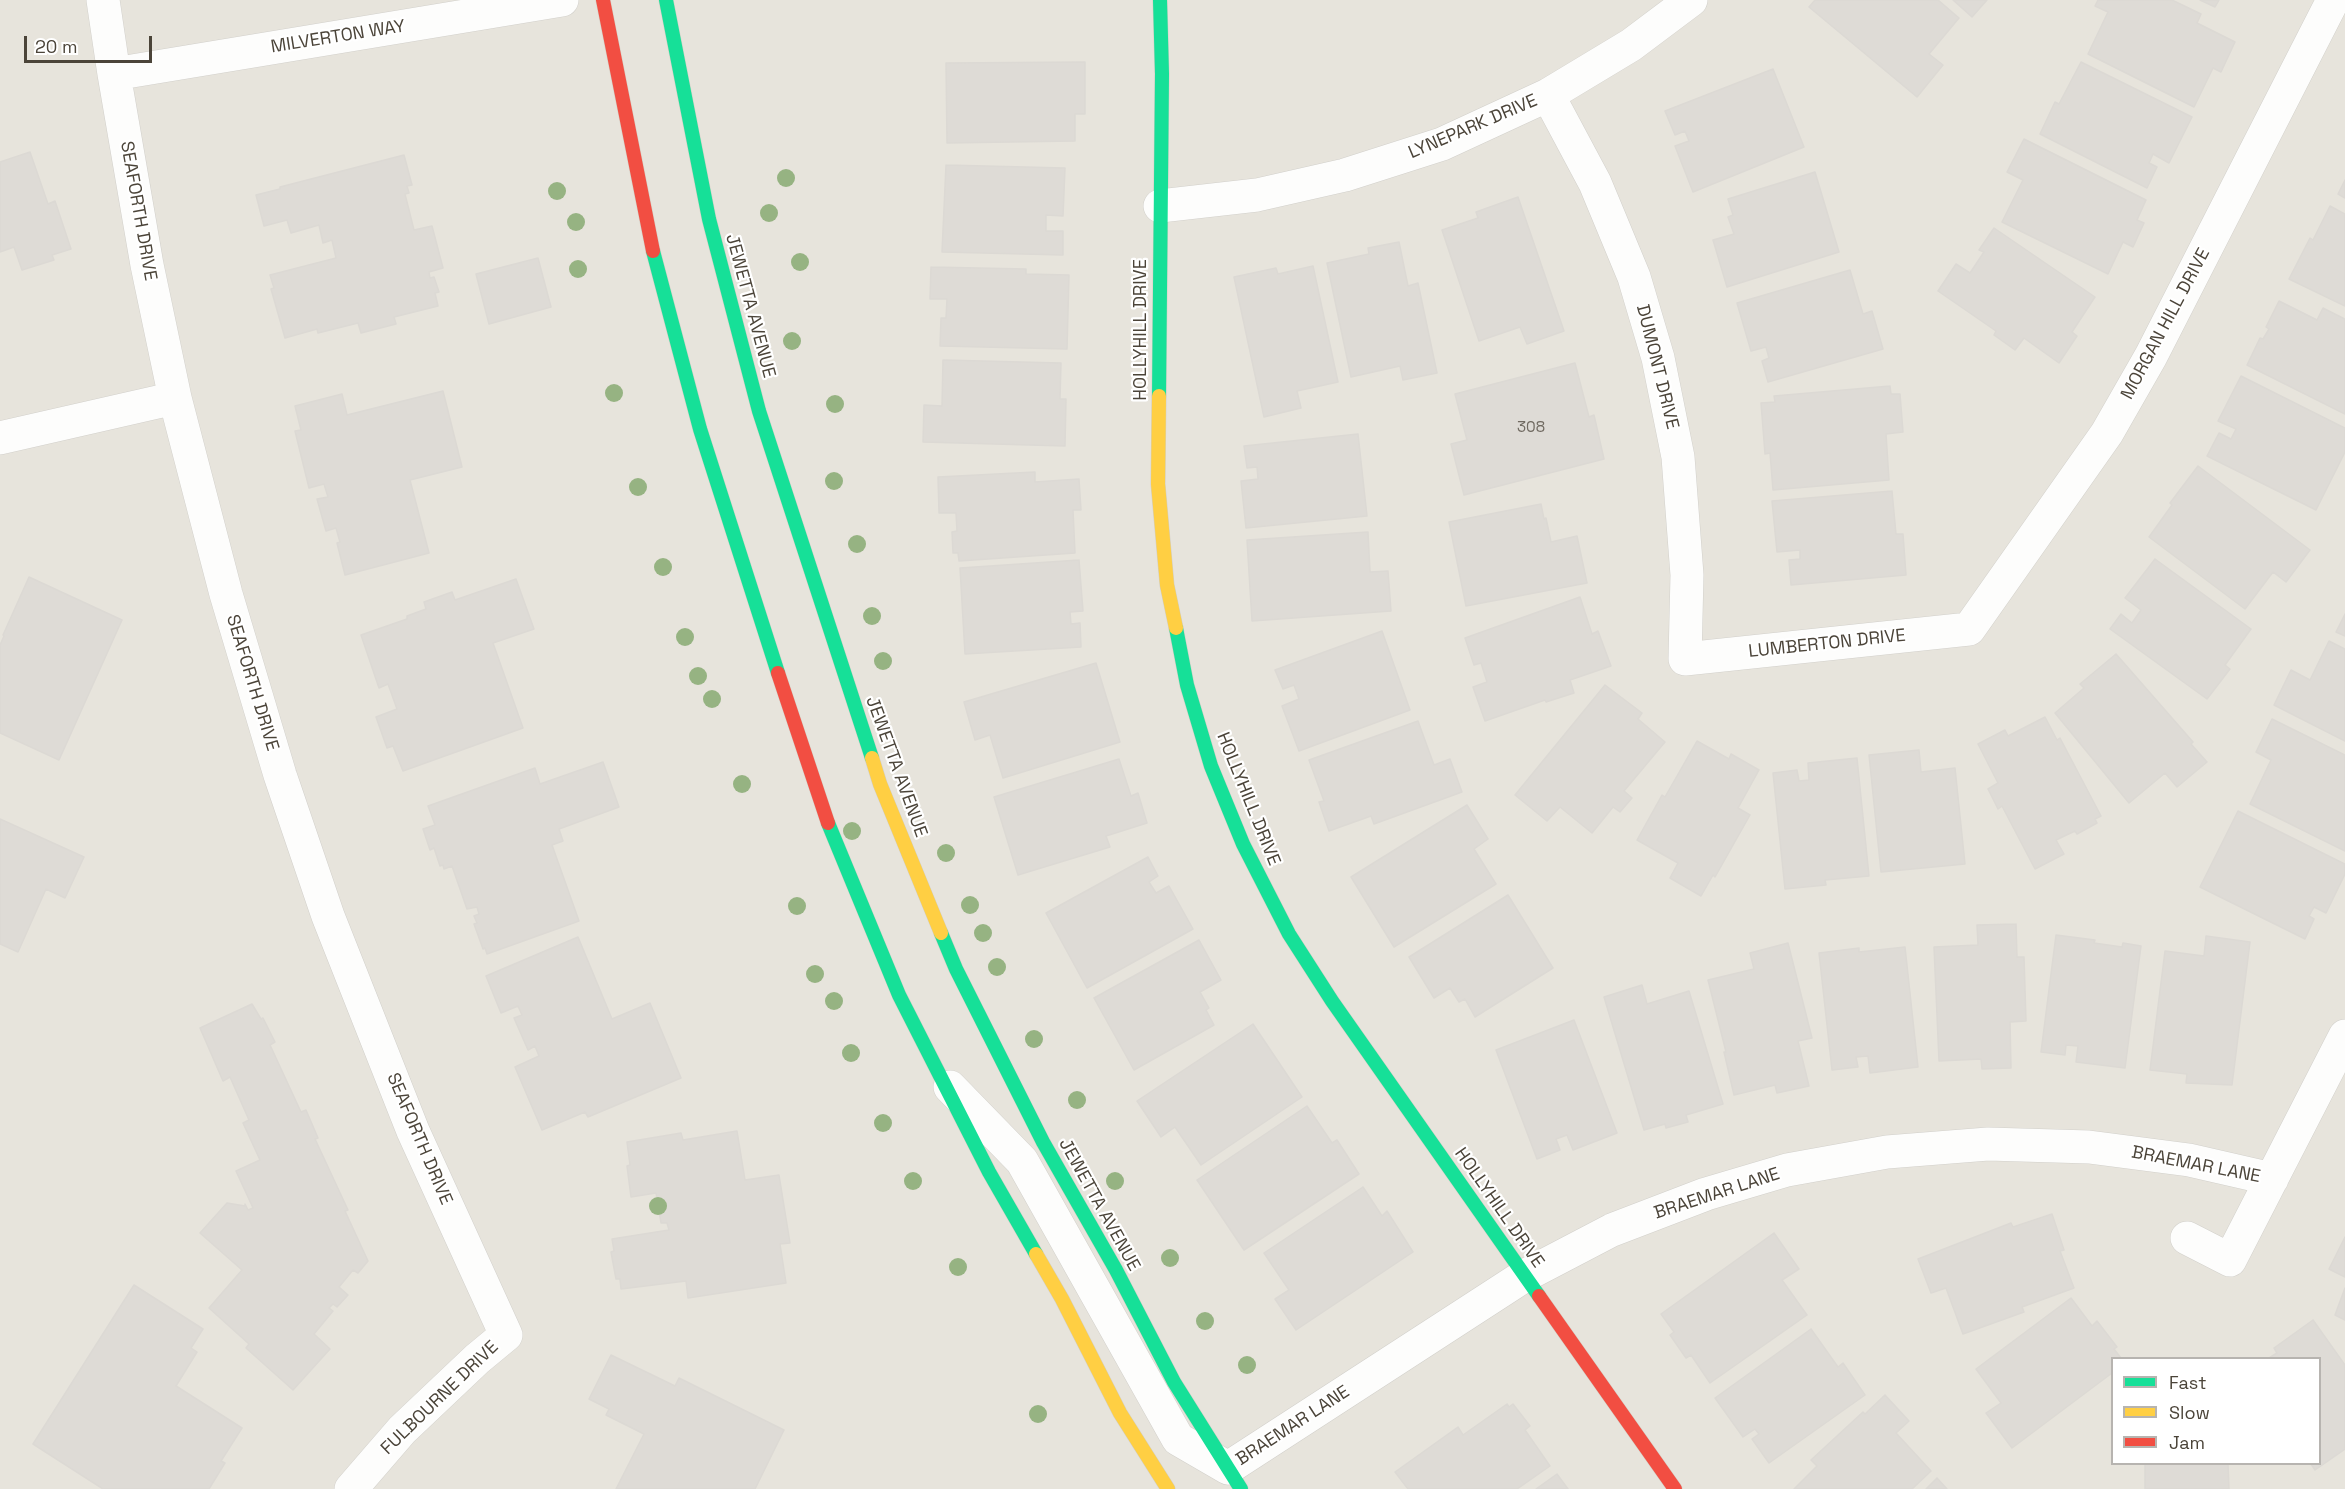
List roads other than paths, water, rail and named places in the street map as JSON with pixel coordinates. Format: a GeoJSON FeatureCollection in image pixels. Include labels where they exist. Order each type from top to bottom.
{"type":"FeatureCollection","features":[{"type":"Feature","properties":{"kind":"street","name":"SEAFORTH DRIVE"},"geometry":{"type":"LineString","coordinates":[[103,0],[147,265],[175,398],[229,605],[280,775],[328,916],[413,1131],[506,1335]]}},
{"type":"Feature","properties":{"kind":"street","name":"MILVERTON WAY"},"geometry":{"type":"LineString","coordinates":[[114,74],[562,0]]}},
{"type":"Feature","properties":{"kind":"street"},"geometry":{"type":"LineString","coordinates":[[603,0],[648,232],[704,440],[821,805],[899,995],[942,1080],[989,1172],[1062,1299],[1120,1413],[1168,1489]]}},
{"type":"Feature","properties":{"kind":"street","name":"JEWETTA AVENUE"},"geometry":{"type":"LineString","coordinates":[[666,0],[708,219],[759,411],[880,784],[956,969],[1043,1142],[1116,1270],[1174,1382],[1234,1478]]}},
{"type":"Feature","properties":{"kind":"street","name":"HOLLYHILL DRIVE"},"geometry":{"type":"LineString","coordinates":[[1160,0],[1162,74],[1158,484],[1166,574],[1187,685],[1212,766],[1243,844],[1289,934],[1332,1000],[1675,1489]]}},
{"type":"Feature","properties":{"kind":"street","name":"LYNEPARK DRIVE"},"geometry":{"type":"LineString","coordinates":[[1160,206],[1257,195],[1346,175],[1442,144],[1548,95],[1631,45],[1691,0]]}},
{"type":"Feature","properties":{"kind":"street","name":"MORGAN HILL DRIVE"},"geometry":{"type":"LineString","coordinates":[[1968,629],[2107,433],[2151,356],[2333,0]]}},
{"type":"Feature","properties":{"kind":"street","name":"DUMONT DRIVE"},"geometry":{"type":"LineString","coordinates":[[1548,95],[1595,183],[1634,277],[1658,358],[1678,457],[1687,575],[1685,659]]}},
{"type":"Feature","properties":{"kind":"street"},"geometry":{"type":"LineString","coordinates":[[0,438],[175,398]]}},
{"type":"Feature","properties":{"kind":"street","name":"LUMBERTON DRIVE"},"geometry":{"type":"LineString","coordinates":[[1685,659],[1968,629]]}},
{"type":"Feature","properties":{"kind":"street"},"geometry":{"type":"LineString","coordinates":[[2187,1238],[2230,1260],[2345,1036]]}},
{"type":"Feature","properties":{"kind":"street"},"geometry":{"type":"LineString","coordinates":[[942,1080],[1022,1161],[1178,1438],[1234,1478]]}},
{"type":"Feature","properties":{"kind":"street","name":"BRAEMAR LANE"},"geometry":{"type":"LineString","coordinates":[[1234,1478],[1524,1276],[1612,1230],[1706,1194],[1787,1170],[1887,1152],[1988,1144],[2089,1147],[2189,1160],[2272,1179]]}},
{"type":"Feature","properties":{"kind":"street","name":"FULBOURNE DRIVE"},"geometry":{"type":"LineString","coordinates":[[351,1489],[402,1430],[477,1359],[506,1335]]}}]}
